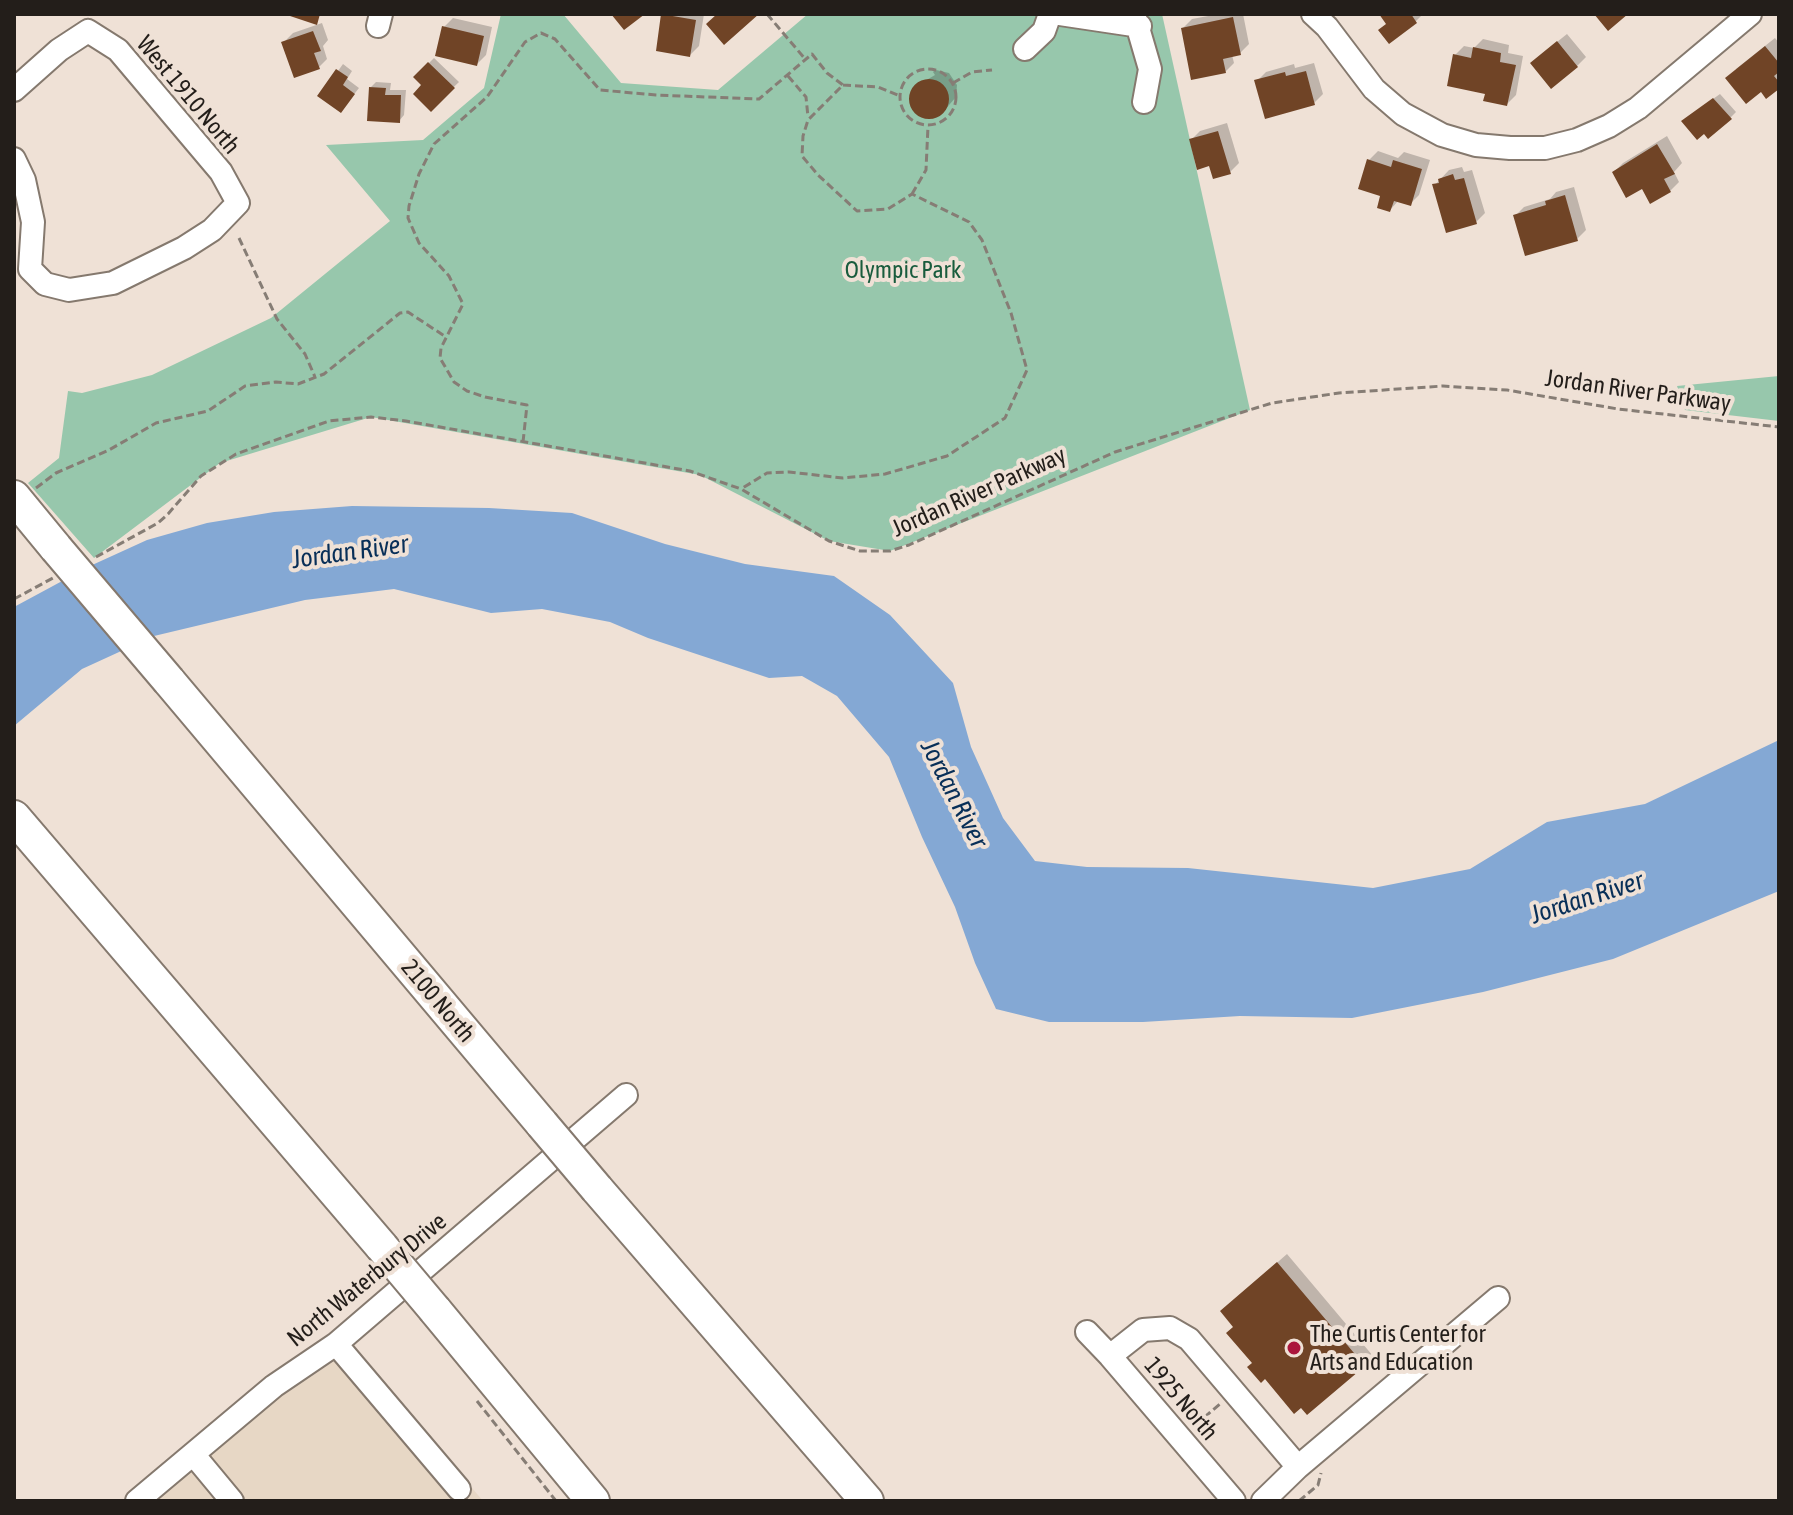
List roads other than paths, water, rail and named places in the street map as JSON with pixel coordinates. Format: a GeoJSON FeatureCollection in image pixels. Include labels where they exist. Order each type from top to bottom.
{"type":"FeatureCollection","features":[{"type":"Feature","properties":{"kind":"highway","name":"2100 North"},"geometry":{"type":"LineString","coordinates":[[24,493],[55,563],[169,681],[597,1189],[867,1501]]}},
{"type":"Feature","properties":{"kind":"highway"},"geometry":{"type":"LineString","coordinates":[[14,817],[382,1247],[593,1501]]}},
{"type":"Feature","properties":{"kind":"street"},"geometry":{"type":"LineString","coordinates":[[1025,49],[1044,31],[1050,14]]}},
{"type":"Feature","properties":{"kind":"street"},"geometry":{"type":"LineString","coordinates":[[1060,14],[1137,20],[1150,69],[1144,102]]}},
{"type":"Feature","properties":{"kind":"street"},"geometry":{"type":"LineString","coordinates":[[1313,14],[1327,27],[1374,89],[1403,114],[1442,135],[1476,145],[1510,148],[1545,148],[1577,140],[1609,126],[1638,108],[1750,14]]}},
{"type":"Feature","properties":{"kind":"street","name":"West 1910 North"},"geometry":{"type":"LineString","coordinates":[[14,90],[59,50],[88,31],[118,50],[221,172],[238,203],[212,230],[184,248],[113,283],[69,290],[45,284],[30,269],[33,222],[24,180],[14,159]]}},
{"type":"Feature","properties":{"kind":"street","name":"North Waterbury Drive"},"geometry":{"type":"LineString","coordinates":[[137,1501],[274,1386],[336,1344],[626,1095]]}},
{"type":"Feature","properties":{"kind":"street"},"geometry":{"type":"LineString","coordinates":[[1263,1501],[1308,1466],[1498,1298]]}},
{"type":"Feature","properties":{"kind":"street"},"geometry":{"type":"LineString","coordinates":[[1110,1356],[1143,1330],[1170,1328],[1189,1339],[1308,1466]]}},
{"type":"Feature","properties":{"kind":"street","name":"1925 North"},"geometry":{"type":"LineString","coordinates":[[1087,1332],[1234,1501]]}},
{"type":"Feature","properties":{"kind":"street"},"geometry":{"type":"LineString","coordinates":[[336,1344],[458,1497]]}},
{"type":"Feature","properties":{"kind":"street"},"geometry":{"type":"LineString","coordinates":[[193,1454],[232,1501]]}},
{"type":"Feature","properties":{"kind":"water","name":"Jordan River"},"geometry":{"type":"Polygon","coordinates":[[[352,506],[572,513],[665,544],[745,564],[834,576],[890,615],[953,683],[971,747],[1003,818],[1035,861],[1087,867],[1188,868],[1373,888],[1470,869],[1547,822],[1645,804],[1779,740],[1779,891],[1613,959],[1483,992],[1352,1018],[1240,1016],[1143,1022],[1049,1022],[996,1009],[889,757],[837,696],[802,676],[769,678],[648,638],[610,622],[542,609],[491,613],[394,589],[305,600],[154,636],[82,669],[14,726],[14,607],[90,566],[147,540],[207,523],[274,512],[352,506]]]}},
{"type":"Feature","properties":{"kind":"place","name":"The Curtis Center for Arts and Education"},"geometry":{"type":"Point","coordinates":[1294,1348]}},
{"type":"Feature","properties":{"kind":"park label","name":"Olympic Park"},"geometry":{"type":"Point","coordinates":[903,270]}}]}
